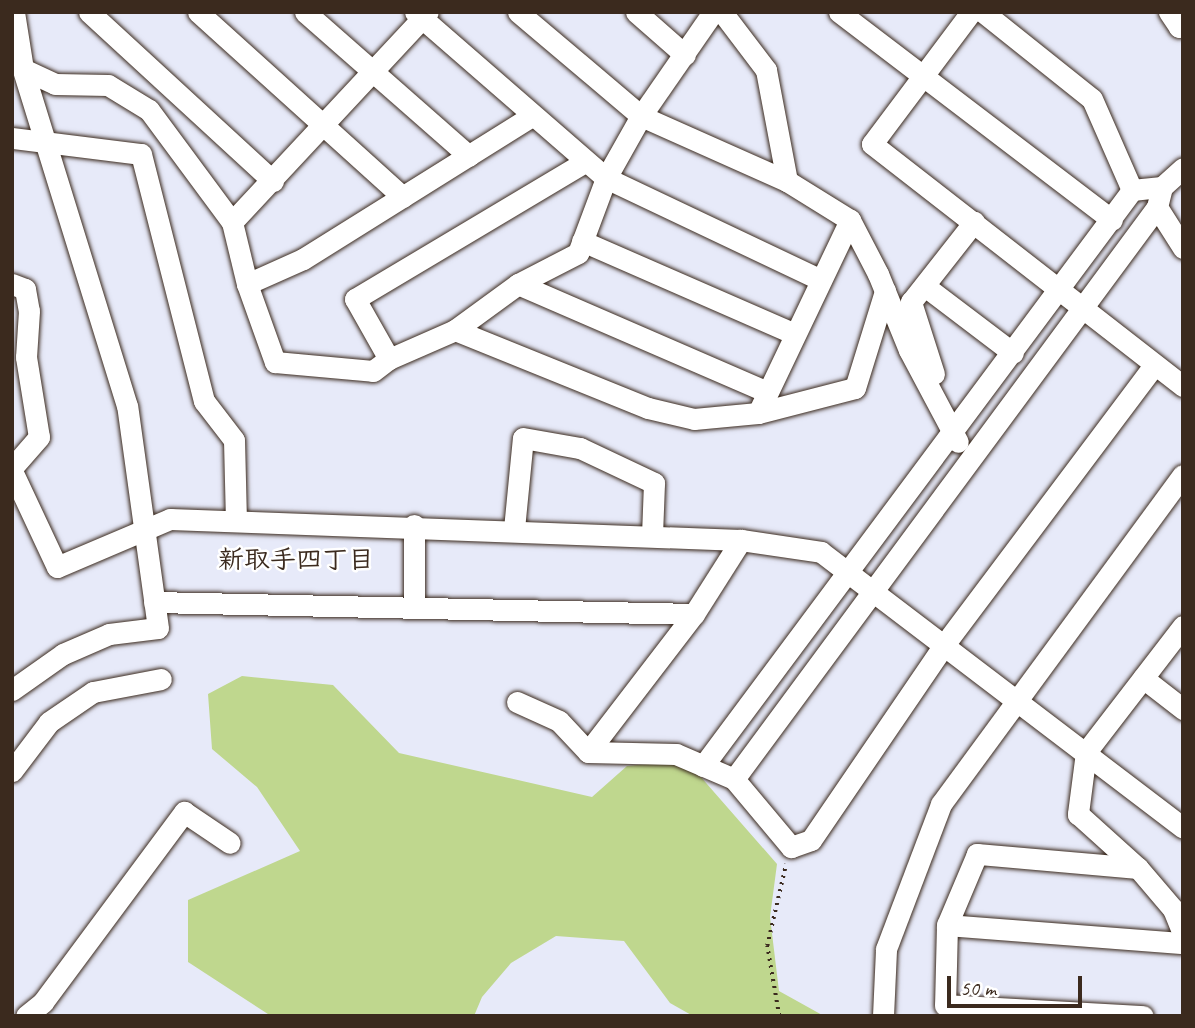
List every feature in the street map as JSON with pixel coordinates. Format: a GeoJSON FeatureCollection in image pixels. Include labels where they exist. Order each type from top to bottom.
{"type":"FeatureCollection","features":[{"type":"Feature","properties":{"kind":"street"},"geometry":{"type":"LineString","coordinates":[[12,690],[63,654],[108,634],[158,628],[127,406],[23,69],[14,12]]}},
{"type":"Feature","properties":{"kind":"street"},"geometry":{"type":"LineString","coordinates":[[89,12],[273,181]]}},
{"type":"Feature","properties":{"kind":"street"},"geometry":{"type":"LineString","coordinates":[[198,12],[403,197]]}},
{"type":"Feature","properties":{"kind":"street"},"geometry":{"type":"LineString","coordinates":[[304,12],[469,156]]}},
{"type":"Feature","properties":{"kind":"street"},"geometry":{"type":"LineString","coordinates":[[518,12],[641,116],[787,181],[850,220],[885,291],[909,350],[970,461]]}},
{"type":"Feature","properties":{"kind":"street"},"geometry":{"type":"LineString","coordinates":[[636,12],[685,55]]}},
{"type":"Feature","properties":{"kind":"street"},"geometry":{"type":"LineString","coordinates":[[23,69],[55,84],[108,85],[149,110],[232,222],[247,284],[275,362],[373,371],[389,359],[455,330],[518,284],[578,253],[606,178],[641,116],[713,12]]}},
{"type":"Feature","properties":{"kind":"street"},"geometry":{"type":"LineString","coordinates":[[722,12],[766,71],[787,181]]}},
{"type":"Feature","properties":{"kind":"street"},"geometry":{"type":"LineString","coordinates":[[839,12],[1112,220]]}},
{"type":"Feature","properties":{"kind":"street"},"geometry":{"type":"LineString","coordinates":[[971,12],[921,75],[872,144],[974,222],[1080,310],[1183,386]]}},
{"type":"Feature","properties":{"kind":"street"},"geometry":{"type":"LineString","coordinates":[[984,12],[1091,99],[1132,190]]}},
{"type":"Feature","properties":{"kind":"street"},"geometry":{"type":"LineString","coordinates":[[1170,12],[1179,27],[1183,23]]}},
{"type":"Feature","properties":{"kind":"street"},"geometry":{"type":"LineString","coordinates":[[232,222],[325,127],[422,14],[532,116],[606,178],[821,280]]}},
{"type":"Feature","properties":{"kind":"street"},"geometry":{"type":"LineString","coordinates":[[247,284],[303,259],[532,116]]}},
{"type":"Feature","properties":{"kind":"street"},"geometry":{"type":"LineString","coordinates":[[12,138],[45,139],[141,154],[204,401],[234,440],[236,520]]}},
{"type":"Feature","properties":{"kind":"street"},"geometry":{"type":"LineString","coordinates":[[389,359],[355,299],[585,162]]}},
{"type":"Feature","properties":{"kind":"street"},"geometry":{"type":"LineString","coordinates":[[734,779],[970,461],[1159,197],[1183,168]]}},
{"type":"Feature","properties":{"kind":"street"},"geometry":{"type":"LineString","coordinates":[[1132,190],[1159,197]]}},
{"type":"Feature","properties":{"kind":"street"},"geometry":{"type":"LineString","coordinates":[[703,766],[1132,190]]}},
{"type":"Feature","properties":{"kind":"street"},"geometry":{"type":"LineString","coordinates":[[1159,197],[1183,248]]}},
{"type":"Feature","properties":{"kind":"street"},"geometry":{"type":"LineString","coordinates":[[758,413],[850,220]]}},
{"type":"Feature","properties":{"kind":"street"},"geometry":{"type":"LineString","coordinates":[[934,374],[911,302],[926,287],[974,222]]}},
{"type":"Feature","properties":{"kind":"street"},"geometry":{"type":"LineString","coordinates":[[582,242],[795,334]]}},
{"type":"Feature","properties":{"kind":"street"},"geometry":{"type":"LineString","coordinates":[[12,284],[24,289],[29,311],[26,357],[39,437],[12,470],[57,567],[170,519],[414,525],[740,540],[821,552],[1183,828]]}},
{"type":"Feature","properties":{"kind":"street"},"geometry":{"type":"LineString","coordinates":[[518,284],[768,393]]}},
{"type":"Feature","properties":{"kind":"street"},"geometry":{"type":"LineString","coordinates":[[926,287],[1013,353]]}},
{"type":"Feature","properties":{"kind":"street"},"geometry":{"type":"LineString","coordinates":[[455,330],[648,408],[694,419],[758,413],[855,388],[885,291]]}},
{"type":"Feature","properties":{"kind":"street"},"geometry":{"type":"LineString","coordinates":[[517,702],[559,721],[588,752],[676,754],[734,779],[791,847],[811,841],[944,645],[1154,365]]}},
{"type":"Feature","properties":{"kind":"street"},"geometry":{"type":"LineString","coordinates":[[514,530],[523,438],[580,447],[654,482],[652,536]]}},
{"type":"Feature","properties":{"kind":"street"},"geometry":{"type":"LineString","coordinates":[[883,1016],[886,949],[941,804],[1183,475]]}},
{"type":"Feature","properties":{"kind":"street"},"geometry":{"type":"LineString","coordinates":[[414,525],[414,608]]}},
{"type":"Feature","properties":{"kind":"street"},"geometry":{"type":"LineString","coordinates":[[588,752],[694,614],[740,540]]}},
{"type":"Feature","properties":{"kind":"street"},"geometry":{"type":"LineString","coordinates":[[154,602],[694,614]]}},
{"type":"Feature","properties":{"kind":"street"},"geometry":{"type":"LineString","coordinates":[[1183,626],[1086,752],[1078,814],[1138,868],[1173,909],[1183,933]]}},
{"type":"Feature","properties":{"kind":"street"},"geometry":{"type":"LineString","coordinates":[[1143,678],[1183,709]]}},
{"type":"Feature","properties":{"kind":"street"},"geometry":{"type":"LineString","coordinates":[[12,771],[49,722],[93,692],[161,679]]}},
{"type":"Feature","properties":{"kind":"street"},"geometry":{"type":"LineString","coordinates":[[26,1016],[43,1002],[184,812],[230,844]]}},
{"type":"Feature","properties":{"kind":"street"},"geometry":{"type":"LineString","coordinates":[[1138,868],[977,854],[947,925],[945,1005],[1143,1016]]}},
{"type":"Feature","properties":{"kind":"street"},"geometry":{"type":"LineString","coordinates":[[947,925],[1183,943]]}},
{"type":"Feature","properties":{"kind":"path"},"geometry":{"type":"LineString","coordinates":[[779,1016],[767,946],[791,847]]}},
{"type":"Feature","properties":{"kind":"green space"},"geometry":{"type":"Polygon","coordinates":[[[242,676],[333,685],[399,753],[592,797],[627,766],[686,760],[777,864],[770,917],[779,991],[824,1016],[693,1016],[670,1003],[624,941],[556,936],[511,963],[482,997],[474,1016],[271,1016],[188,962],[188,900],[300,851],[257,787],[212,749],[208,694],[242,676]]]}},
{"type":"Feature","properties":{"kind":"district","name":"新取手四丁目"},"geometry":{"type":"Point","coordinates":[296,560]}}]}
